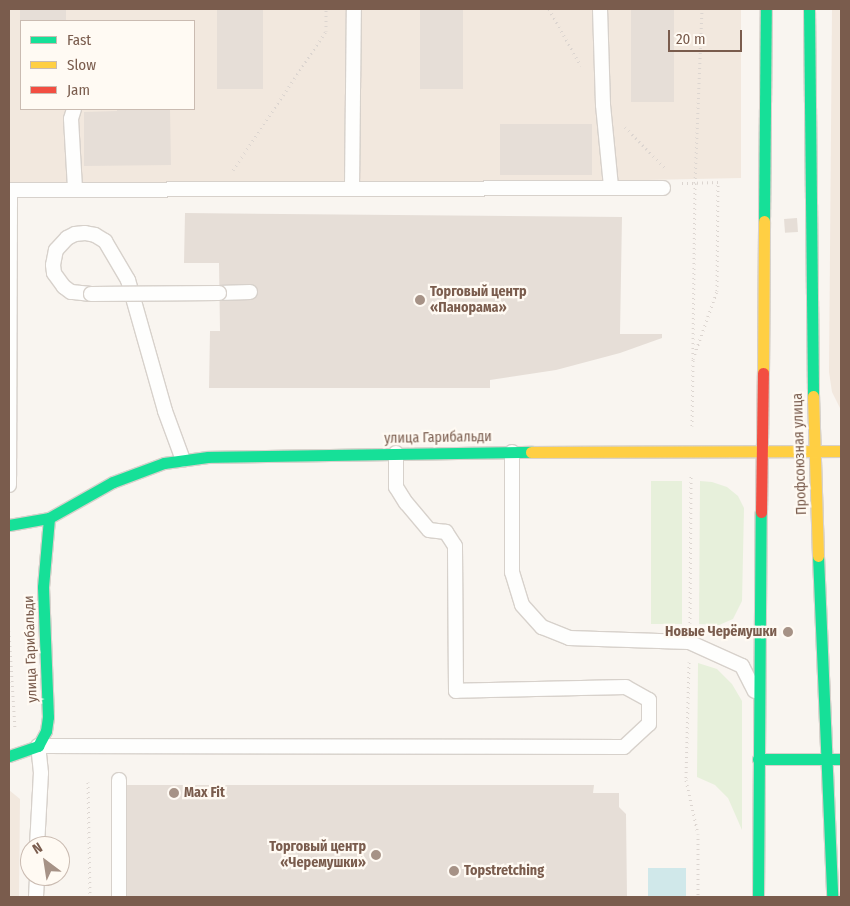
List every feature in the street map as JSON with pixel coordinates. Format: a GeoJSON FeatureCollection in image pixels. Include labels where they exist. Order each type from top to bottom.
{"type":"FeatureCollection","features":[{"type":"Feature","properties":{"kind":"main road"},"geometry":{"type":"LineString","coordinates":[[758,897],[766,9]]}},
{"type":"Feature","properties":{"kind":"main road","name":"Профсоюзная улица"},"geometry":{"type":"LineString","coordinates":[[809,9],[814,451],[832,897]]}},
{"type":"Feature","properties":{"kind":"main road","name":"улица Гарибальди"},"geometry":{"type":"LineString","coordinates":[[9,525],[49,518],[114,482],[141,470],[183,460],[208,457],[691,450],[761,452],[841,451]]}},
{"type":"Feature","properties":{"kind":"main road","name":"улица Гарибальди"},"geometry":{"type":"LineString","coordinates":[[38,746],[46,731],[48,718],[43,587],[49,518]]}},
{"type":"Feature","properties":{"kind":"main road"},"geometry":{"type":"LineString","coordinates":[[10,756],[38,746]]}},
{"type":"Feature","properties":{"kind":"main road"},"geometry":{"type":"LineString","coordinates":[[758,759],[841,759]]}},
{"type":"Feature","properties":{"kind":"lane"},"geometry":{"type":"LineString","coordinates":[[352,188],[354,9]]}},
{"type":"Feature","properties":{"kind":"lane"},"geometry":{"type":"LineString","coordinates":[[600,9],[603,105],[611,188]]}},
{"type":"Feature","properties":{"kind":"lane"},"geometry":{"type":"LineString","coordinates":[[74,110],[71,119],[75,188]]}},
{"type":"Feature","properties":{"kind":"lane"},"geometry":{"type":"LineString","coordinates":[[9,485],[10,190],[75,188],[221,190],[663,188]]}},
{"type":"Feature","properties":{"kind":"lane"},"geometry":{"type":"LineString","coordinates":[[183,460],[165,411],[131,290],[110,248],[95,235],[85,233],[67,238],[60,244],[53,256],[54,273],[58,280],[71,292],[80,294],[250,292]]}},
{"type":"Feature","properties":{"kind":"lane"},"geometry":{"type":"LineString","coordinates":[[512,452],[512,572],[522,605],[542,627],[570,638],[689,642],[742,666],[760,702]]}},
{"type":"Feature","properties":{"kind":"lane"},"geometry":{"type":"LineString","coordinates":[[38,836],[41,773],[38,746],[624,747],[649,724],[649,700],[626,687],[456,691],[455,546],[446,532],[429,530],[406,503],[396,487],[396,453]]}},
{"type":"Feature","properties":{"kind":"lane"},"geometry":{"type":"LineString","coordinates":[[119,780],[119,897]]}},
{"type":"Feature","properties":{"kind":"path"},"geometry":{"type":"LineString","coordinates":[[221,190],[326,31],[326,9]]}},
{"type":"Feature","properties":{"kind":"path"},"geometry":{"type":"LineString","coordinates":[[692,424],[695,183],[702,9]]}},
{"type":"Feature","properties":{"kind":"path"},"geometry":{"type":"LineString","coordinates":[[680,183],[718,182],[717,291],[693,359]]}},
{"type":"Feature","properties":{"kind":"path"},"geometry":{"type":"LineString","coordinates":[[691,498],[686,780],[698,834],[698,897]]}},
{"type":"Feature","properties":{"kind":"path"},"geometry":{"type":"LineString","coordinates":[[9,631],[15,727],[10,756]]}},
{"type":"Feature","properties":{"kind":"path"},"geometry":{"type":"LineString","coordinates":[[88,782],[90,897]]}},
{"type":"Feature","properties":{"kind":"shaded area"},"geometry":{"type":"Polygon","coordinates":[[[9,9],[741,9],[741,178],[9,194],[9,9]]]}},
{"type":"Feature","properties":{"kind":"shaded area"},"geometry":{"type":"Polygon","coordinates":[[[832,9],[841,9],[841,410],[832,392],[829,372],[832,9]]]}},
{"type":"Feature","properties":{"kind":"shaded area"},"geometry":{"type":"Polygon","coordinates":[[[9,790],[20,799],[19,897],[9,897],[9,790]]]}},
{"type":"Feature","properties":{"kind":"green space"},"geometry":{"type":"Polygon","coordinates":[[[651,481],[682,481],[682,624],[651,624],[651,481]]]}},
{"type":"Feature","properties":{"kind":"green space"},"geometry":{"type":"Polygon","coordinates":[[[700,481],[712,482],[727,487],[738,496],[744,508],[742,601],[733,619],[719,625],[699,624],[700,481]]]}},
{"type":"Feature","properties":{"kind":"green space"},"geometry":{"type":"Polygon","coordinates":[[[698,663],[717,669],[732,684],[742,701],[742,830],[728,798],[715,785],[697,777],[698,663]]]}},
{"type":"Feature","properties":{"kind":"water"},"geometry":{"type":"Polygon","coordinates":[[[648,868],[686,868],[686,897],[648,897],[648,868]]]}},
{"type":"Feature","properties":{"kind":"building"},"geometry":{"type":"Polygon","coordinates":[[[20,9],[66,9],[66,20],[20,20],[20,9]]]}},
{"type":"Feature","properties":{"kind":"building"},"geometry":{"type":"Polygon","coordinates":[[[217,9],[263,9],[263,89],[217,89],[217,9]]]}},
{"type":"Feature","properties":{"kind":"building"},"geometry":{"type":"Polygon","coordinates":[[[420,9],[463,9],[463,89],[420,89],[420,9]]]}},
{"type":"Feature","properties":{"kind":"building"},"geometry":{"type":"Polygon","coordinates":[[[631,9],[674,9],[674,102],[631,102],[631,9]]]}},
{"type":"Feature","properties":{"kind":"building"},"geometry":{"type":"Polygon","coordinates":[[[170,110],[171,165],[84,166],[84,112],[170,110]]]}},
{"type":"Feature","properties":{"kind":"building"},"geometry":{"type":"Polygon","coordinates":[[[500,124],[592,124],[592,175],[500,175],[500,124]]]}},
{"type":"Feature","properties":{"kind":"building","name":"Торговый центр «Панорама»"},"geometry":{"type":"Polygon","coordinates":[[[185,213],[622,217],[620,334],[662,334],[662,338],[620,353],[556,370],[490,380],[490,388],[209,388],[210,331],[220,331],[219,263],[184,263],[185,213]]]}},
{"type":"Feature","properties":{"kind":"building"},"geometry":{"type":"Polygon","coordinates":[[[797,218],[798,232],[785,233],[784,219],[797,218]]]}},
{"type":"Feature","properties":{"kind":"building","name":"Торговый центр «Черемушки»"},"geometry":{"type":"Polygon","coordinates":[[[127,785],[594,785],[593,793],[619,793],[619,807],[626,814],[627,897],[126,897],[127,785]]]}},
{"type":"Feature","properties":{"kind":"traffic: fast"},"geometry":{"type":"LineString","coordinates":[[764,221],[766,9]]}},
{"type":"Feature","properties":{"kind":"traffic: fast"},"geometry":{"type":"LineString","coordinates":[[809,9],[813,396]]}},
{"type":"Feature","properties":{"kind":"traffic: fast"},"geometry":{"type":"LineString","coordinates":[[9,525],[49,518],[113,482],[164,463],[208,457],[531,452]]}},
{"type":"Feature","properties":{"kind":"traffic: fast"},"geometry":{"type":"LineString","coordinates":[[758,897],[761,512]]}},
{"type":"Feature","properties":{"kind":"traffic: fast"},"geometry":{"type":"LineString","coordinates":[[9,756],[38,746],[46,731],[48,717],[43,587],[49,518]]}},
{"type":"Feature","properties":{"kind":"traffic: fast"},"geometry":{"type":"LineString","coordinates":[[818,556],[832,897]]}},
{"type":"Feature","properties":{"kind":"traffic: fast"},"geometry":{"type":"LineString","coordinates":[[758,759],[841,759]]}},
{"type":"Feature","properties":{"kind":"traffic: slow"},"geometry":{"type":"LineString","coordinates":[[763,373],[764,221]]}},
{"type":"Feature","properties":{"kind":"traffic: slow"},"geometry":{"type":"LineString","coordinates":[[813,396],[818,556]]}},
{"type":"Feature","properties":{"kind":"traffic: slow"},"geometry":{"type":"LineString","coordinates":[[531,452],[841,451]]}},
{"type":"Feature","properties":{"kind":"traffic: jam"},"geometry":{"type":"LineString","coordinates":[[761,512],[763,373]]}},
{"type":"Feature","properties":{"kind":"place","name":"Торговый центр «Панорама»"},"geometry":{"type":"Point","coordinates":[420,300]}},
{"type":"Feature","properties":{"kind":"place","name":"Новые Черёмушки"},"geometry":{"type":"Point","coordinates":[788,632]}},
{"type":"Feature","properties":{"kind":"place","name":"Max Fit"},"geometry":{"type":"Point","coordinates":[174,793]}},
{"type":"Feature","properties":{"kind":"place","name":"Торговый центр «Черемушки»"},"geometry":{"type":"Point","coordinates":[376,855]}},
{"type":"Feature","properties":{"kind":"place","name":"Topstretching"},"geometry":{"type":"Point","coordinates":[454,871]}}]}
